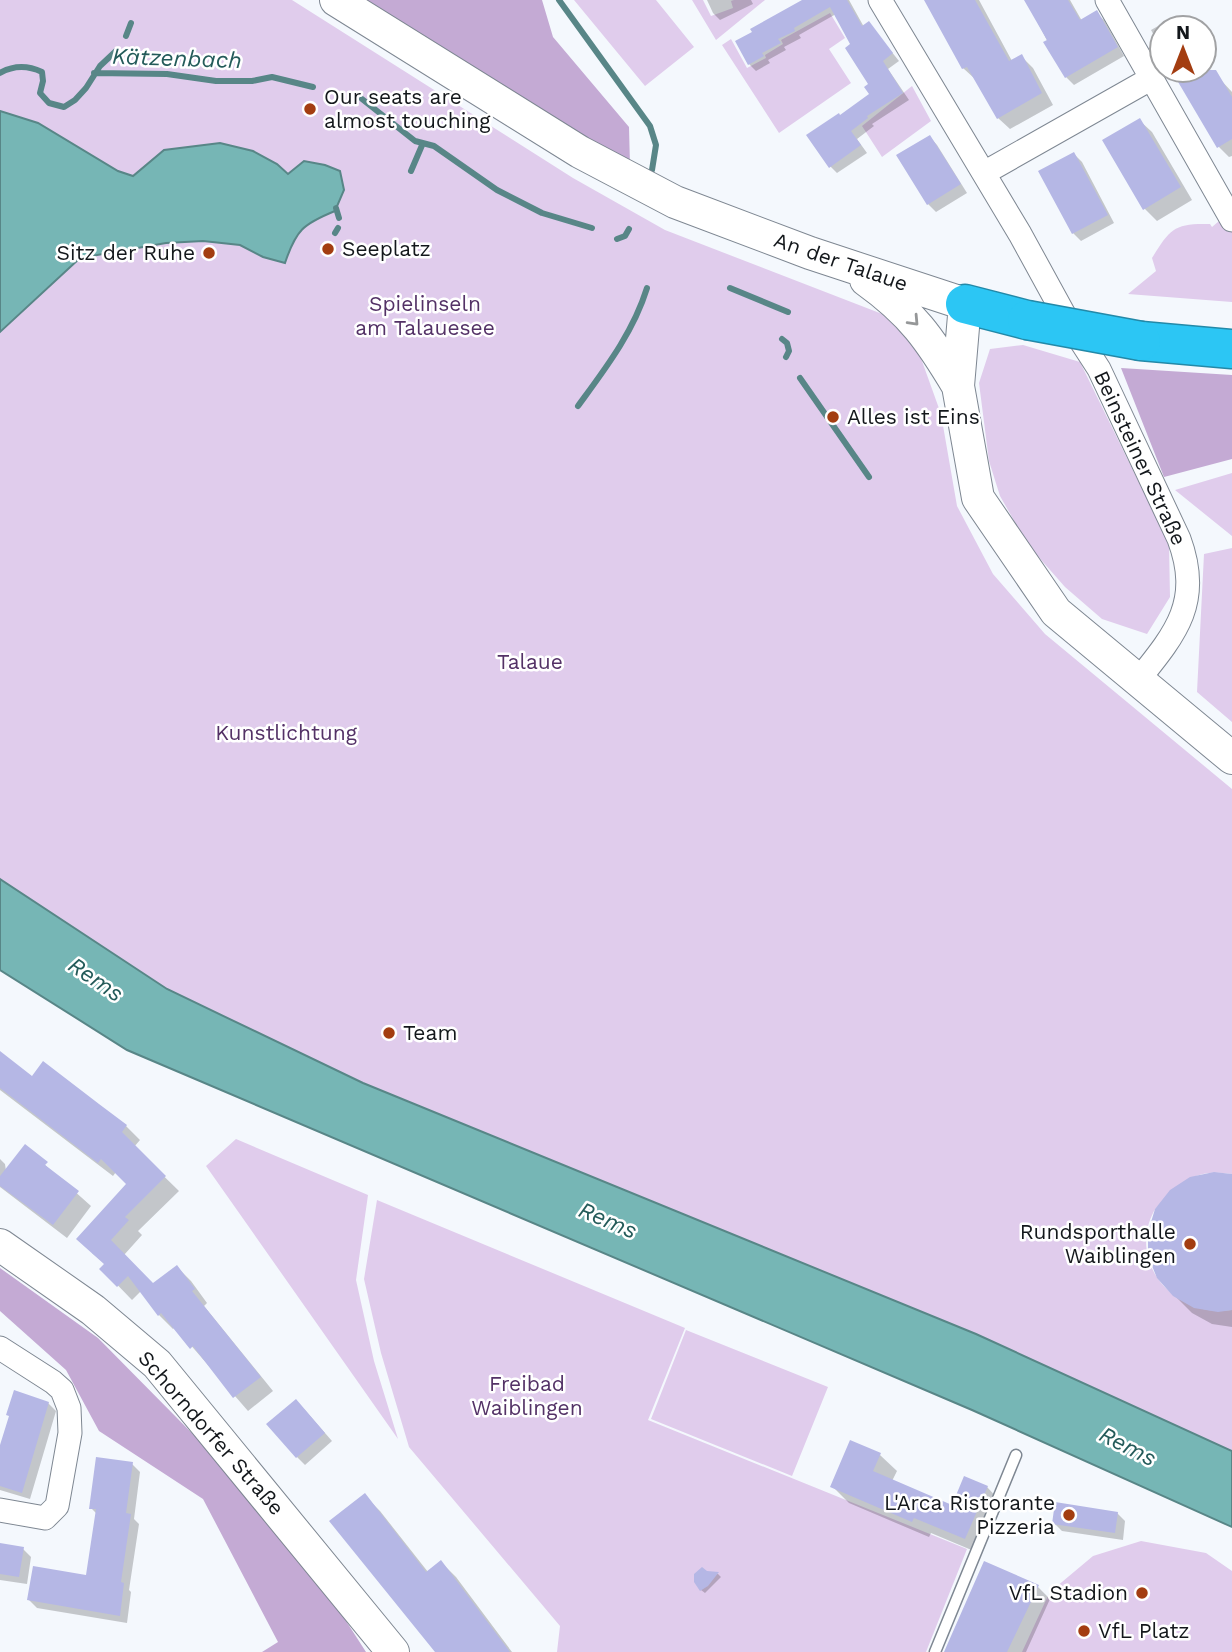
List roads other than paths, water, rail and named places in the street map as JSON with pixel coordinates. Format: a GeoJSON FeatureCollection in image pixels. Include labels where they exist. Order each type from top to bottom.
{"type":"FeatureCollection","features":[{"type":"Feature","properties":{"kind":"highway"},"geometry":{"type":"LineString","coordinates":[[965,304],[1027,320],[1141,341],[1232,349]]}},
{"type":"Feature","properties":{"kind":"street","name":"An der Talaue"},"geometry":{"type":"LineString","coordinates":[[336,0],[580,152],[675,202],[842,263],[965,304]]}},
{"type":"Feature","properties":{"kind":"street","name":"Beinsteiner Straße"},"geometry":{"type":"LineString","coordinates":[[880,0],[984,173],[1066,318],[1099,369],[1171,520],[1185,556],[1189,576],[1182,620],[1139,679]]}},
{"type":"Feature","properties":{"kind":"street"},"geometry":{"type":"LineString","coordinates":[[1107,0],[1148,71]]}},
{"type":"Feature","properties":{"kind":"street"},"geometry":{"type":"LineString","coordinates":[[984,173],[1148,80]]}},
{"type":"Feature","properties":{"kind":"street"},"geometry":{"type":"LineString","coordinates":[[1156,84],[1229,208]]}},
{"type":"Feature","properties":{"kind":"street"},"geometry":{"type":"LineString","coordinates":[[842,263],[894,300],[929,338],[958,386]]}},
{"type":"Feature","properties":{"kind":"street"},"geometry":{"type":"LineString","coordinates":[[965,304],[958,386],[978,498],[1056,612],[1232,758]]}},
{"type":"Feature","properties":{"kind":"street","name":"Schorndorfer Straße"},"geometry":{"type":"LineString","coordinates":[[0,1245],[93,1310],[157,1364],[393,1652]]}},
{"type":"Feature","properties":{"kind":"street"},"geometry":{"type":"LineString","coordinates":[[0,1348],[62,1390],[69,1408],[70,1433],[57,1506],[45,1518],[0,1510]]}},
{"type":"Feature","properties":{"kind":"lane"},"geometry":{"type":"LineString","coordinates":[[935,1652],[1016,1455]]}},
{"type":"Feature","properties":{"kind":"water"},"geometry":{"type":"Polygon","coordinates":[[[0,111],[38,123],[118,171],[133,176],[164,150],[220,143],[253,151],[277,164],[288,174],[304,161],[325,165],[340,171],[344,190],[335,211],[308,224],[297,235],[285,263],[263,257],[240,245],[203,241],[166,243],[80,258],[0,332],[0,111]]]}},
{"type":"Feature","properties":{"kind":"water","name":"Rems"},"geometry":{"type":"Polygon","coordinates":[[[0,879],[167,989],[363,1083],[976,1334],[1232,1451],[1232,1527],[972,1410],[127,1050],[0,970],[0,879]]]}},
{"type":"Feature","properties":{"kind":"waterway","name":"Kätzenbach"},"geometry":{"type":"LineString","coordinates":[[559,0],[650,126],[656,145],[652,170]]}},
{"type":"Feature","properties":{"kind":"waterway"},"geometry":{"type":"LineString","coordinates":[[126,36],[131,23]]}},
{"type":"Feature","properties":{"kind":"waterway","name":"Kätzenbach"},"geometry":{"type":"LineString","coordinates":[[0,73],[21,67],[42,72],[40,93],[49,103],[64,107],[75,100],[100,66],[116,51]]}},
{"type":"Feature","properties":{"kind":"waterway","name":"Kätzenbach"},"geometry":{"type":"LineString","coordinates":[[94,73],[167,74],[216,81],[252,81],[272,77],[313,87]]}},
{"type":"Feature","properties":{"kind":"waterway","name":"Kätzenbach"},"geometry":{"type":"LineString","coordinates":[[362,99],[415,141],[434,146],[497,190],[542,213],[592,228]]}},
{"type":"Feature","properties":{"kind":"waterway"},"geometry":{"type":"LineString","coordinates":[[411,171],[423,143]]}},
{"type":"Feature","properties":{"kind":"waterway"},"geometry":{"type":"LineString","coordinates":[[336,208],[339,218]]}},
{"type":"Feature","properties":{"kind":"waterway"},"geometry":{"type":"LineString","coordinates":[[335,233],[338,228]]}},
{"type":"Feature","properties":{"kind":"waterway","name":"Kätzenbach"},"geometry":{"type":"LineString","coordinates":[[617,239],[625,236],[629,229]]}},
{"type":"Feature","properties":{"kind":"waterway"},"geometry":{"type":"LineString","coordinates":[[578,406],[626,335],[647,288]]}},
{"type":"Feature","properties":{"kind":"waterway"},"geometry":{"type":"LineString","coordinates":[[730,288],[788,312]]}},
{"type":"Feature","properties":{"kind":"waterway"},"geometry":{"type":"LineString","coordinates":[[782,339],[787,343],[789,351],[786,357]]}},
{"type":"Feature","properties":{"kind":"waterway"},"geometry":{"type":"LineString","coordinates":[[800,378],[869,477]]}},
{"type":"Feature","properties":{"kind":"place","name":"Our seats are almost touching"},"geometry":{"type":"Point","coordinates":[310,109]}},
{"type":"Feature","properties":{"kind":"place","name":"Seeplatz"},"geometry":{"type":"Point","coordinates":[328,249]}},
{"type":"Feature","properties":{"kind":"place","name":"Sitz der Ruhe"},"geometry":{"type":"Point","coordinates":[209,253]}},
{"type":"Feature","properties":{"kind":"place","name":"Alles ist Eins"},"geometry":{"type":"Point","coordinates":[833,417]}},
{"type":"Feature","properties":{"kind":"place","name":"Team"},"geometry":{"type":"Point","coordinates":[389,1033]}},
{"type":"Feature","properties":{"kind":"place","name":"Rundsporthalle Waiblingen"},"geometry":{"type":"Point","coordinates":[1190,1244]}},
{"type":"Feature","properties":{"kind":"place","name":"L'Arca Ristorante Pizzeria"},"geometry":{"type":"Point","coordinates":[1069,1515]}},
{"type":"Feature","properties":{"kind":"place","name":"VfL Stadion"},"geometry":{"type":"Point","coordinates":[1142,1593]}},
{"type":"Feature","properties":{"kind":"place","name":"VfL Platz"},"geometry":{"type":"Point","coordinates":[1084,1631]}},
{"type":"Feature","properties":{"kind":"park label","name":"Spielinseln am Talauesee"},"geometry":{"type":"Point","coordinates":[425,316]}},
{"type":"Feature","properties":{"kind":"park label","name":"Talaue"},"geometry":{"type":"Point","coordinates":[530,662]}},
{"type":"Feature","properties":{"kind":"park label","name":"Kunstlichtung"},"geometry":{"type":"Point","coordinates":[286,733]}},
{"type":"Feature","properties":{"kind":"park label","name":"Freibad Waiblingen"},"geometry":{"type":"Point","coordinates":[527,1396]}}]}
